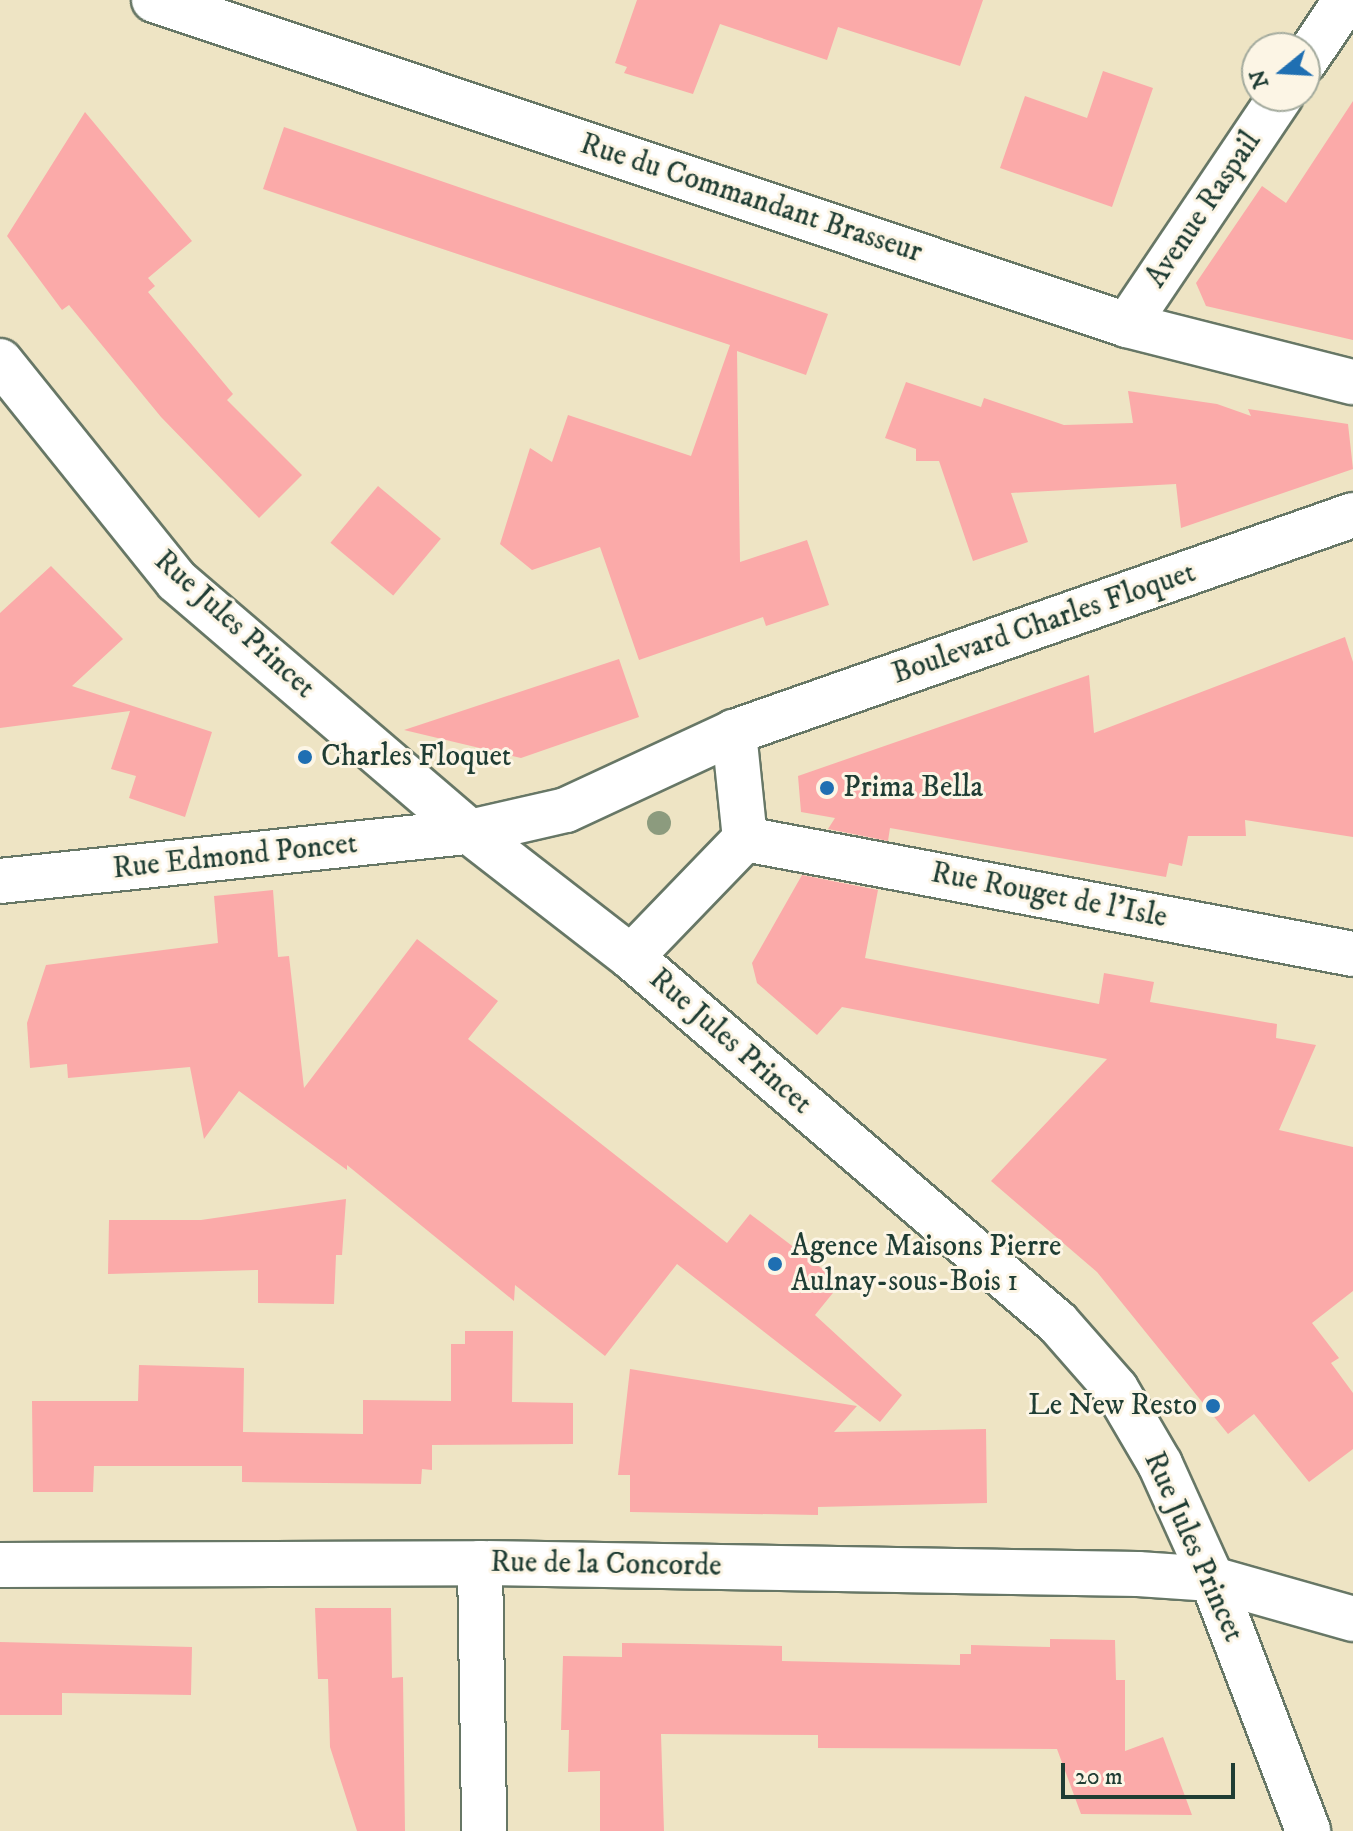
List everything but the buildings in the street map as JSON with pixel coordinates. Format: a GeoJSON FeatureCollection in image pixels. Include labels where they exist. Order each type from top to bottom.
{"type":"FeatureCollection","features":[{"type":"Feature","properties":{"kind":"street","name":"Rue du Commandant Brasseur"},"geometry":{"type":"LineString","coordinates":[[154,0],[1127,325],[1353,382]]}},
{"type":"Feature","properties":{"kind":"street"},"geometry":{"type":"LineString","coordinates":[[1321,37],[1346,0]]}},
{"type":"Feature","properties":{"kind":"street","name":"Avenue Raspail"},"geometry":{"type":"LineString","coordinates":[[1127,325],[1270,112]]}},
{"type":"Feature","properties":{"kind":"street","name":"Rue Jules Princet"},"geometry":{"type":"LineString","coordinates":[[0,361],[177,581],[470,832],[631,957],[1058,1323],[1123,1402],[1160,1464],[1212,1579],[1308,1831]]}},
{"type":"Feature","properties":{"kind":"street","name":"Boulevard Charles Floquet"},"geometry":{"type":"LineString","coordinates":[[470,832],[566,810],[734,732],[1353,515]]}},
{"type":"Feature","properties":{"kind":"street"},"geometry":{"type":"LineString","coordinates":[[631,957],[745,839],[734,732]]}},
{"type":"Feature","properties":{"kind":"street","name":"Rue Edmond Poncet"},"geometry":{"type":"LineString","coordinates":[[0,881],[470,832]]}},
{"type":"Feature","properties":{"kind":"street","name":"Rue Rouget de l'Isle"},"geometry":{"type":"LineString","coordinates":[[745,839],[1353,954]]}},
{"type":"Feature","properties":{"kind":"street"},"geometry":{"type":"LineString","coordinates":[[480,1563],[484,1831]]}},
{"type":"Feature","properties":{"kind":"street","name":"Rue de la Concorde"},"geometry":{"type":"LineString","coordinates":[[0,1565],[480,1563],[1212,1579],[1353,1619]]}},
{"type":"Feature","properties":{"kind":"place","name":"Charles Floquet"},"geometry":{"type":"Point","coordinates":[305,757]}},
{"type":"Feature","properties":{"kind":"place","name":"Prima Bella"},"geometry":{"type":"Point","coordinates":[827,788]}},
{"type":"Feature","properties":{"kind":"place","name":"Agence Maisons Pierre Aulnay-sous-Bois 1"},"geometry":{"type":"Point","coordinates":[775,1264]}},
{"type":"Feature","properties":{"kind":"place","name":"Le New Resto"},"geometry":{"type":"Point","coordinates":[1213,1406]}}]}
